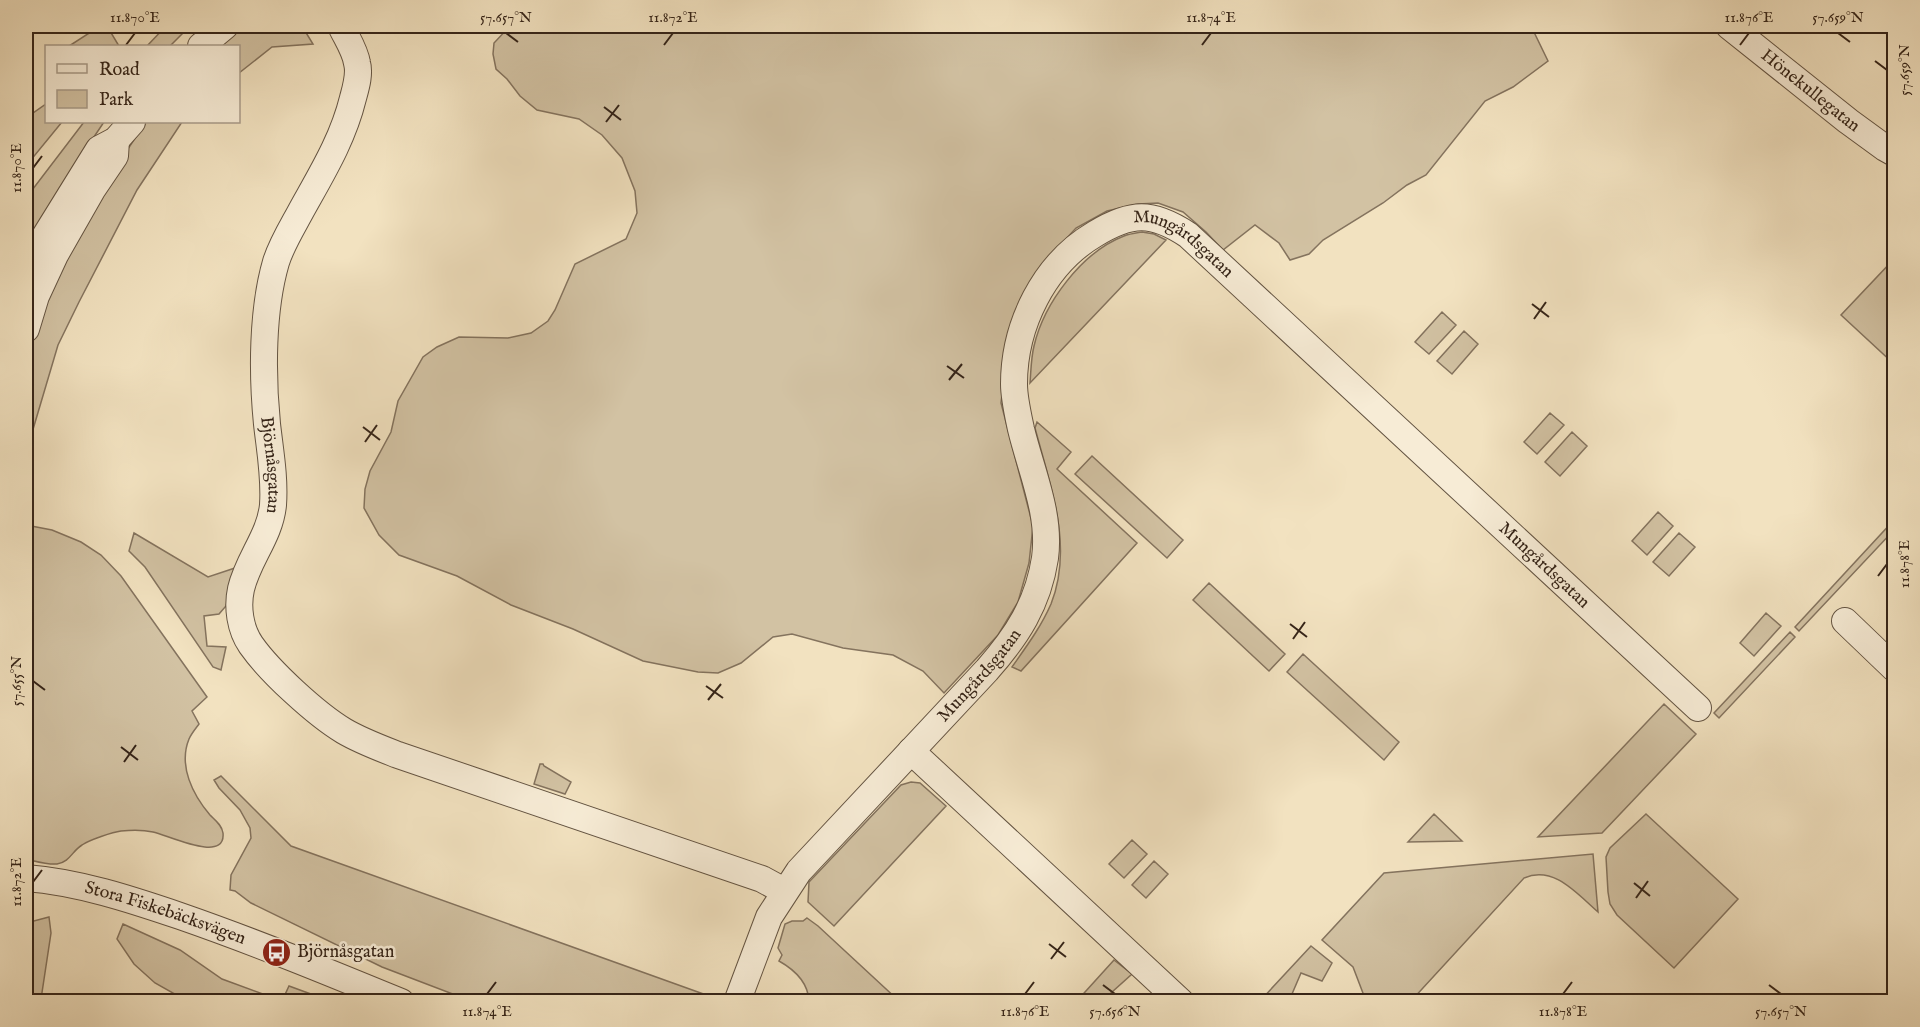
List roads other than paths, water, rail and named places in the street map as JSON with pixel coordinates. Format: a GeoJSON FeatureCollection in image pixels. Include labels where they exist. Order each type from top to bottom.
{"type":"FeatureCollection","features":[{"type":"Feature","properties":{"kind":"street"},"geometry":{"type":"LineString","coordinates":[[202,45],[225,26]]}},
{"type":"Feature","properties":{"kind":"street","name":"Björnåsgatan"},"geometry":{"type":"LineString","coordinates":[[341,26],[358,63],[352,104],[333,154],[286,238],[276,262],[270,293],[264,357],[267,422],[273,465],[272,514],[241,589],[238,607],[250,644],[270,667],[319,714],[365,742],[762,879],[784,891]]}},
{"type":"Feature","properties":{"kind":"street","name":"Hönekullegatan"},"geometry":{"type":"LineString","coordinates":[[1729,26],[1848,121],[1894,153]]}},
{"type":"Feature","properties":{"kind":"street"},"geometry":{"type":"LineString","coordinates":[[26,270],[43,238],[99,149],[124,130]]}},
{"type":"Feature","properties":{"kind":"street"},"geometry":{"type":"LineString","coordinates":[[26,329],[36,296],[55,255],[92,190],[115,156],[124,130]]}},
{"type":"Feature","properties":{"kind":"street","name":"Mungårdsgatan"},"geometry":{"type":"LineString","coordinates":[[737,1002],[769,917],[799,871],[1009,646],[1025,622],[1037,590],[1045,558],[1043,509],[1021,428],[1014,386],[1016,355],[1029,310],[1053,270],[1092,236],[1114,223],[1132,218],[1152,218],[1170,223],[1188,235],[1698,708]]}},
{"type":"Feature","properties":{"kind":"street"},"geometry":{"type":"LineString","coordinates":[[1845,621],[1894,668]]}},
{"type":"Feature","properties":{"kind":"street"},"geometry":{"type":"LineString","coordinates":[[911,751],[1181,1002]]}},
{"type":"Feature","properties":{"kind":"street","name":"Stora Fiskebäcksvägen"},"geometry":{"type":"LineString","coordinates":[[26,878],[49,880],[130,900],[234,935],[401,1002]]}},
{"type":"Feature","properties":{"kind":"place","name":"Björnåsgatan"},"geometry":{"type":"Point","coordinates":[276,952]}}]}
